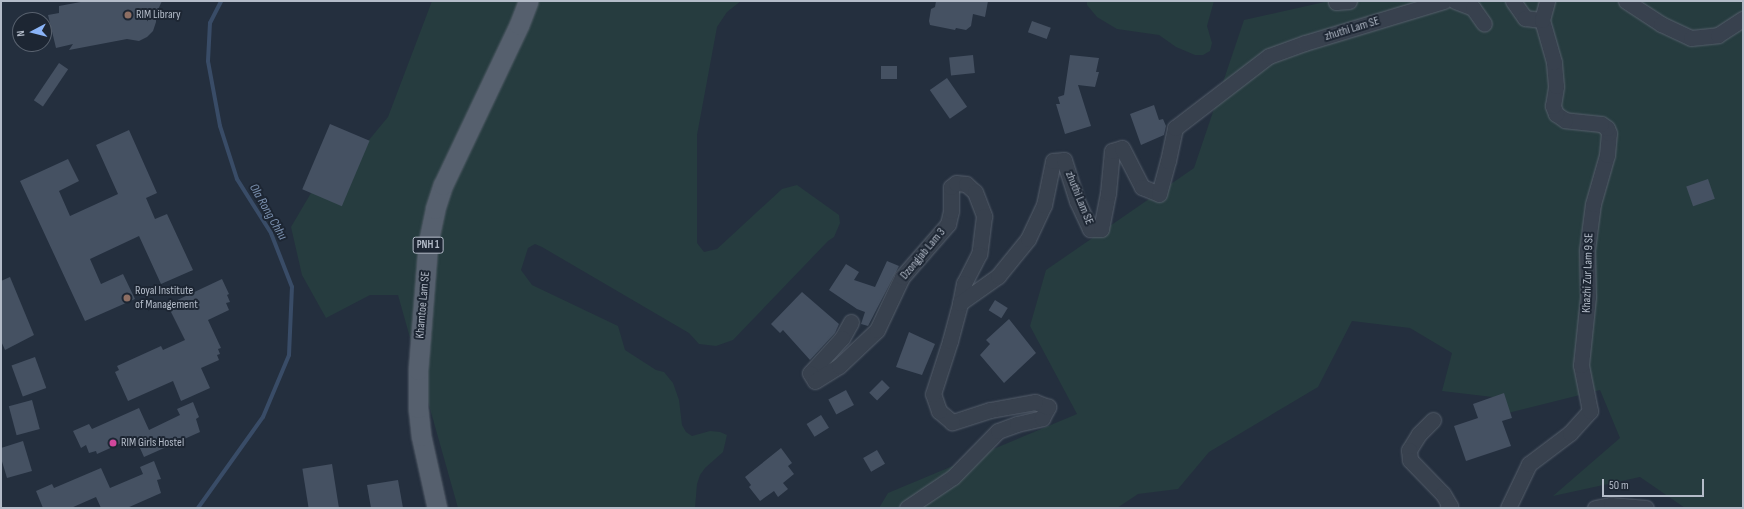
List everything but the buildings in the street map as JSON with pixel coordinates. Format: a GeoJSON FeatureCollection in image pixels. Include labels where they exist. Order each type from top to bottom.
{"type":"FeatureCollection","features":[{"type":"Feature","properties":{"kind":"main road","name":"Khamtoe Lam SE"},"geometry":{"type":"LineString","coordinates":[[437,508],[421,436],[418,408],[418,370],[429,236],[434,209],[443,185],[519,25],[528,1]]}},
{"type":"Feature","properties":{"kind":"street"},"geometry":{"type":"LineString","coordinates":[[1337,1],[1336,2],[1349,1]]}},
{"type":"Feature","properties":{"kind":"street","name":"zhuthi Lam SE"},"geometry":{"type":"LineString","coordinates":[[960,303],[998,276],[1028,239],[1044,205],[1053,161],[1064,160],[1077,201],[1090,229],[1101,229],[1108,193],[1112,151],[1122,148],[1142,187],[1159,194],[1175,128],[1269,56],[1444,1]]}},
{"type":"Feature","properties":{"kind":"street"},"geometry":{"type":"LineString","coordinates":[[1455,1],[1473,8],[1484,24]]}},
{"type":"Feature","properties":{"kind":"street"},"geometry":{"type":"LineString","coordinates":[[1513,1],[1525,18],[1542,20],[1547,1]]}},
{"type":"Feature","properties":{"kind":"street"},"geometry":{"type":"LineString","coordinates":[[1626,1],[1661,24],[1691,38],[1718,34],[1743,19]]}},
{"type":"Feature","properties":{"kind":"street","name":"Khazhi Zur Lam 9 SE"},"geometry":{"type":"LineString","coordinates":[[1508,508],[1529,464],[1570,433],[1590,411],[1580,365],[1588,297],[1587,250],[1593,204],[1607,155],[1609,133],[1607,128],[1601,124],[1565,120],[1556,114],[1553,106],[1556,86],[1554,62],[1542,20]]}},
{"type":"Feature","properties":{"kind":"street","name":"Dzongjab Lam 3"},"geometry":{"type":"LineString","coordinates":[[851,322],[842,338],[810,373],[815,381],[839,366],[877,330],[902,277],[948,224],[951,211],[952,187],[956,183],[966,184],[975,192],[984,216],[979,254],[964,283],[960,303]]}},
{"type":"Feature","properties":{"kind":"street"},"geometry":{"type":"LineString","coordinates":[[908,508],[953,477],[998,431],[1017,424],[1042,418],[1048,407],[1036,402],[990,410],[952,422],[939,411],[933,394],[950,341],[960,303]]}},
{"type":"Feature","properties":{"kind":"street"},"geometry":{"type":"LineString","coordinates":[[1433,420],[1419,434],[1409,450],[1410,460],[1443,494],[1450,506],[1448,508]]}},
{"type":"Feature","properties":{"kind":"street"},"geometry":{"type":"LineString","coordinates":[[1595,508],[1611,506],[1646,508]]}},
{"type":"Feature","properties":{"kind":"green space"},"geometry":{"type":"Polygon","coordinates":[[[432,1],[741,1],[727,12],[717,27],[697,135],[697,243],[704,252],[717,249],[782,189],[797,185],[839,215],[840,223],[834,237],[828,241],[733,340],[716,346],[699,344],[689,333],[535,244],[528,248],[521,270],[532,285],[618,326],[625,350],[656,370],[664,372],[673,383],[679,400],[682,425],[686,432],[692,436],[710,431],[720,432],[727,435],[723,452],[705,468],[700,475],[697,484],[695,508],[458,508],[398,295],[370,295],[326,318],[302,275],[291,227],[331,159],[359,152],[388,117],[432,1]]]}},
{"type":"Feature","properties":{"kind":"green space"},"geometry":{"type":"Polygon","coordinates":[[[1087,1],[1214,1],[1207,26],[1212,43],[1210,51],[1203,55],[1195,55],[1176,47],[1159,35],[1117,29],[1097,17],[1087,5],[1087,1]]]}},
{"type":"Feature","properties":{"kind":"green space"},"geometry":{"type":"Polygon","coordinates":[[[1329,1],[1743,1],[1743,508],[1685,508],[1640,477],[1553,496],[1620,438],[1600,390],[1496,416],[1501,398],[1442,391],[1452,353],[1410,328],[1352,321],[1318,387],[1209,452],[1178,489],[1138,494],[1117,508],[879,508],[888,493],[1077,414],[1030,326],[1046,270],[1194,168],[1244,20],[1329,1]]]}},
{"type":"Feature","properties":{"kind":"waterway","name":"Ola Rong Chhu"},"geometry":{"type":"LineString","coordinates":[[198,508],[263,417],[289,355],[292,287],[271,233],[237,179],[220,126],[208,61],[210,23],[221,1]]}},
{"type":"Feature","properties":{"kind":"place","name":"RIM Library"},"geometry":{"type":"Point","coordinates":[128,15]}},
{"type":"Feature","properties":{"kind":"place","name":"Royal Institute of Management"},"geometry":{"type":"Point","coordinates":[127,298]}},
{"type":"Feature","properties":{"kind":"place","name":"RIM Girls Hostel"},"geometry":{"type":"Point","coordinates":[113,443]}}]}
